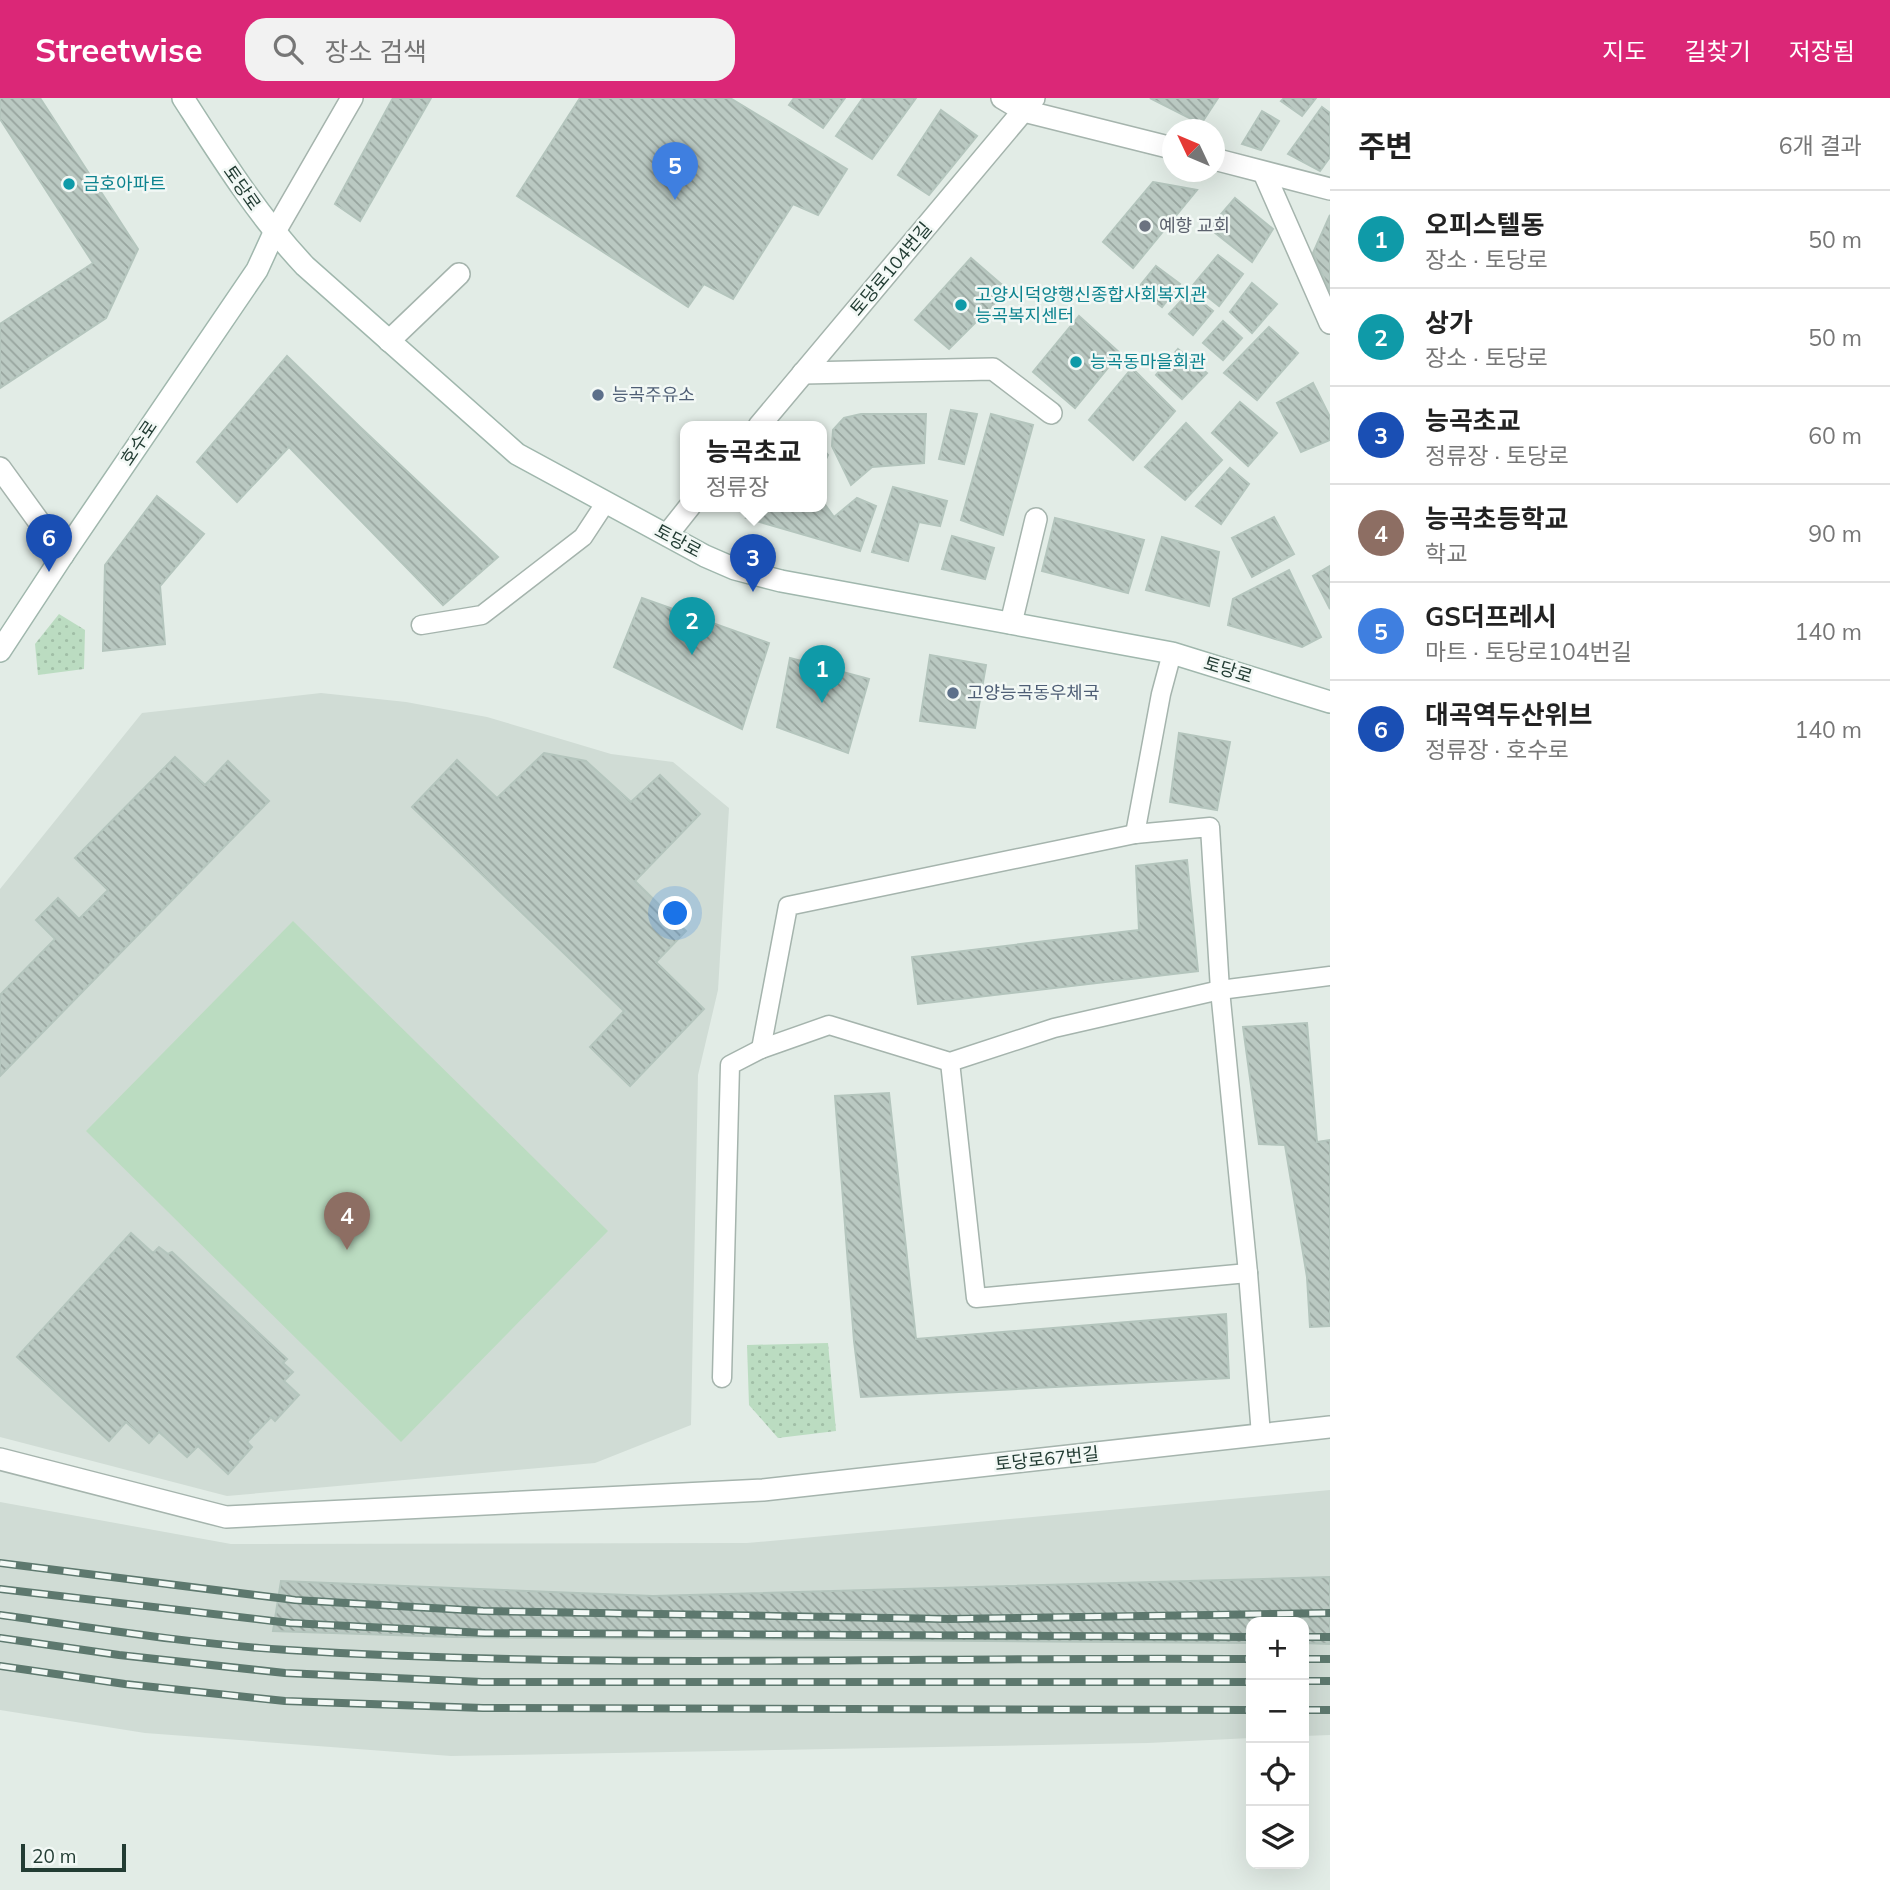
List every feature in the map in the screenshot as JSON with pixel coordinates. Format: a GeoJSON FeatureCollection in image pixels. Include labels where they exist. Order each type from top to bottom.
{"type":"FeatureCollection","features":[{"type":"Feature","properties":{"kind":"street","name":"토당로"},"geometry":{"type":"LineString","coordinates":[[183,98],[237,182],[274,233],[305,266],[517,454],[667,535],[735,569],[781,581],[1172,653],[1330,702]]}},
{"type":"Feature","properties":{"kind":"street","name":"호수로"},"geometry":{"type":"LineString","coordinates":[[0,651],[257,270],[274,233],[352,98]]}},
{"type":"Feature","properties":{"kind":"street"},"geometry":{"type":"LineString","coordinates":[[1002,98],[1162,145]]}},
{"type":"Feature","properties":{"kind":"street","name":"토당로104번길"},"geometry":{"type":"LineString","coordinates":[[763,421],[1029,105]]}},
{"type":"Feature","properties":{"kind":"street"},"geometry":{"type":"LineString","coordinates":[[1225,162],[1330,189]]}},
{"type":"Feature","properties":{"kind":"street"},"geometry":{"type":"LineString","coordinates":[[1264,173],[1330,323]]}},
{"type":"Feature","properties":{"kind":"street"},"geometry":{"type":"LineString","coordinates":[[389,341],[459,274]]}},
{"type":"Feature","properties":{"kind":"street"},"geometry":{"type":"LineString","coordinates":[[803,373],[993,369],[1051,413]]}},
{"type":"Feature","properties":{"kind":"street"},"geometry":{"type":"LineString","coordinates":[[0,468],[63,555]]}},
{"type":"Feature","properties":{"kind":"street"},"geometry":{"type":"LineString","coordinates":[[667,535],[685,512]]}},
{"type":"Feature","properties":{"kind":"street"},"geometry":{"type":"LineString","coordinates":[[1011,624],[1036,519]]}},
{"type":"Feature","properties":{"kind":"street","name":"토당로67번길"},"geometry":{"type":"LineString","coordinates":[[0,1459],[226,1517],[763,1490],[1330,1427]]}},
{"type":"Feature","properties":{"kind":"lane"},"geometry":{"type":"LineString","coordinates":[[421,625],[482,615],[583,537],[606,502]]}},
{"type":"Feature","properties":{"kind":"lane"},"geometry":{"type":"LineString","coordinates":[[1135,834],[1161,694],[1172,653]]}},
{"type":"Feature","properties":{"kind":"lane"},"geometry":{"type":"LineString","coordinates":[[761,1049],[788,906],[1135,834],[1210,827],[1220,990],[1261,1435]]}},
{"type":"Feature","properties":{"kind":"lane"},"geometry":{"type":"LineString","coordinates":[[722,1378],[730,1065],[761,1049],[829,1025],[950,1062],[1054,1028],[1220,990],[1330,976]]}},
{"type":"Feature","properties":{"kind":"lane"},"geometry":{"type":"LineString","coordinates":[[950,1062],[976,1298],[1248,1273]]}},
{"type":"Feature","properties":{"kind":"shaded area"},"geometry":{"type":"Polygon","coordinates":[[[321,693],[406,702],[487,717],[611,754],[673,762],[729,808],[718,990],[698,1075],[691,1425],[595,1463],[227,1496],[0,1437],[0,889],[142,713],[321,693]]]}},
{"type":"Feature","properties":{"kind":"shaded area"},"geometry":{"type":"Polygon","coordinates":[[[1330,1490],[1330,1735],[1309,1736],[1309,1617],[1246,1617],[1246,1738],[1148,1743],[451,1756],[145,1733],[0,1710],[0,1502],[231,1544],[747,1543],[1330,1490]]]}},
{"type":"Feature","properties":{"kind":"green space"},"geometry":{"type":"Polygon","coordinates":[[[59,614],[85,630],[84,669],[38,675],[35,644],[59,614]]]}},
{"type":"Feature","properties":{"kind":"green space"},"geometry":{"type":"Polygon","coordinates":[[[293,921],[608,1231],[401,1442],[86,1131],[293,921]]]}},
{"type":"Feature","properties":{"kind":"green space"},"geometry":{"type":"Polygon","coordinates":[[[828,1343],[836,1431],[778,1438],[749,1405],[747,1345],[828,1343]]]}},
{"type":"Feature","properties":{"kind":"building","name":"금호아파트"},"geometry":{"type":"Polygon","coordinates":[[[0,98],[40,98],[138,249],[106,318],[0,388],[0,324],[93,263],[0,119],[0,98]]]}},
{"type":"Feature","properties":{"kind":"building"},"geometry":{"type":"Polygon","coordinates":[[[393,98],[431,98],[360,221],[335,204],[393,98]]]}},
{"type":"Feature","properties":{"kind":"building"},"geometry":{"type":"Polygon","coordinates":[[[580,98],[730,98],[847,169],[818,215],[793,204],[733,299],[704,284],[688,307],[517,196],[580,98]]]}},
{"type":"Feature","properties":{"kind":"building"},"geometry":{"type":"Polygon","coordinates":[[[794,98],[845,98],[823,128],[789,105],[794,98]]]}},
{"type":"Feature","properties":{"kind":"building"},"geometry":{"type":"Polygon","coordinates":[[[863,98],[916,98],[872,159],[836,136],[863,98]]]}},
{"type":"Feature","properties":{"kind":"building"},"geometry":{"type":"Polygon","coordinates":[[[1150,98],[1218,98],[1204,119],[1191,119],[1150,98]]]}},
{"type":"Feature","properties":{"kind":"building"},"geometry":{"type":"Polygon","coordinates":[[[1284,98],[1316,98],[1302,116],[1281,101],[1284,98]]]}},
{"type":"Feature","properties":{"kind":"building"},"geometry":{"type":"Polygon","coordinates":[[[1322,107],[1330,113],[1330,157],[1320,171],[1288,154],[1322,107]]]}},
{"type":"Feature","properties":{"kind":"building"},"geometry":{"type":"Polygon","coordinates":[[[941,110],[977,136],[929,195],[898,175],[941,110]]]}},
{"type":"Feature","properties":{"kind":"building"},"geometry":{"type":"Polygon","coordinates":[[[1262,111],[1279,121],[1261,150],[1242,144],[1262,111]]]}},
{"type":"Feature","properties":{"kind":"building"},"geometry":{"type":"Polygon","coordinates":[[[1153,182],[1197,190],[1133,268],[1103,242],[1153,182]]]}},
{"type":"Feature","properties":{"kind":"building"},"geometry":{"type":"Polygon","coordinates":[[[1235,198],[1273,229],[1252,262],[1209,228],[1235,198]]]}},
{"type":"Feature","properties":{"kind":"building"},"geometry":{"type":"Polygon","coordinates":[[[1330,215],[1330,292],[1313,253],[1330,215]]]}},
{"type":"Feature","properties":{"kind":"building"},"geometry":{"type":"Polygon","coordinates":[[[1218,255],[1243,274],[1219,306],[1193,285],[1218,255]]]}},
{"type":"Feature","properties":{"kind":"building","name":"고양시덕양행신종합사회복지관 능곡복지센터"},"geometry":{"type":"Polygon","coordinates":[[[971,258],[1008,290],[949,349],[915,320],[971,258]]]}},
{"type":"Feature","properties":{"kind":"building"},"geometry":{"type":"Polygon","coordinates":[[[1156,266],[1180,284],[1162,307],[1138,288],[1156,266]]]}},
{"type":"Feature","properties":{"kind":"building"},"geometry":{"type":"Polygon","coordinates":[[[1252,283],[1277,304],[1252,333],[1230,312],[1252,283]]]}},
{"type":"Feature","properties":{"kind":"building"},"geometry":{"type":"Polygon","coordinates":[[[1189,292],[1213,311],[1193,335],[1169,314],[1189,292]]]}},
{"type":"Feature","properties":{"kind":"building","name":"능곡동마을회관"},"geometry":{"type":"Polygon","coordinates":[[[1079,316],[1120,353],[1075,408],[1033,372],[1079,316]]]}},
{"type":"Feature","properties":{"kind":"building"},"geometry":{"type":"Polygon","coordinates":[[[1223,321],[1242,338],[1223,360],[1203,343],[1223,321]]]}},
{"type":"Feature","properties":{"kind":"building"},"geometry":{"type":"Polygon","coordinates":[[[1269,327],[1298,353],[1257,400],[1224,373],[1269,327]]]}},
{"type":"Feature","properties":{"kind":"building"},"geometry":{"type":"Polygon","coordinates":[[[1178,349],[1207,373],[1182,399],[1156,375],[1178,349]]]}},
{"type":"Feature","properties":{"kind":"building"},"geometry":{"type":"Polygon","coordinates":[[[287,356],[498,557],[443,605],[289,447],[237,502],[197,462],[287,356]]]}},
{"type":"Feature","properties":{"kind":"building"},"geometry":{"type":"Polygon","coordinates":[[[1132,368],[1175,411],[1133,460],[1089,420],[1132,368]]]}},
{"type":"Feature","properties":{"kind":"building"},"geometry":{"type":"Polygon","coordinates":[[[1313,383],[1330,417],[1330,440],[1301,452],[1277,403],[1313,383]]]}},
{"type":"Feature","properties":{"kind":"building"},"geometry":{"type":"Polygon","coordinates":[[[1240,402],[1277,433],[1248,466],[1212,433],[1240,402]]]}},
{"type":"Feature","properties":{"kind":"building"},"geometry":{"type":"Polygon","coordinates":[[[951,410],[977,414],[964,464],[939,459],[951,410]]]}},
{"type":"Feature","properties":{"kind":"building"},"geometry":{"type":"Polygon","coordinates":[[[861,414],[926,414],[924,463],[872,467],[851,485],[832,446],[833,430],[844,418],[861,414]]]}},
{"type":"Feature","properties":{"kind":"building"},"geometry":{"type":"Polygon","coordinates":[[[991,414],[1033,425],[1003,535],[961,520],[991,414]]]}},
{"type":"Feature","properties":{"kind":"building"},"geometry":{"type":"Polygon","coordinates":[[[1186,423],[1222,460],[1185,500],[1145,467],[1186,423]]]}},
{"type":"Feature","properties":{"kind":"building"},"geometry":{"type":"Polygon","coordinates":[[[1230,468],[1249,484],[1221,524],[1196,506],[1230,468]]]}},
{"type":"Feature","properties":{"kind":"building"},"geometry":{"type":"Polygon","coordinates":[[[893,487],[947,501],[940,526],[919,522],[908,561],[872,552],[893,487]]]}},
{"type":"Feature","properties":{"kind":"building"},"geometry":{"type":"Polygon","coordinates":[[[157,496],[204,534],[160,586],[165,644],[103,651],[105,565],[157,496]]]}},
{"type":"Feature","properties":{"kind":"building"},"geometry":{"type":"Polygon","coordinates":[[[857,498],[876,506],[860,551],[746,518],[750,512],[827,512],[827,507],[834,517],[857,498]]]}},
{"type":"Feature","properties":{"kind":"building"},"geometry":{"type":"Polygon","coordinates":[[[1274,517],[1294,554],[1252,577],[1232,538],[1274,517]]]}},
{"type":"Feature","properties":{"kind":"building"},"geometry":{"type":"Polygon","coordinates":[[[1055,518],[1144,540],[1128,593],[1042,571],[1055,518]]]}},
{"type":"Feature","properties":{"kind":"building"},"geometry":{"type":"Polygon","coordinates":[[[952,536],[994,548],[985,579],[942,569],[952,536]]]}},
{"type":"Feature","properties":{"kind":"building"},"geometry":{"type":"Polygon","coordinates":[[[1162,537],[1219,552],[1209,606],[1146,590],[1162,537]]]}},
{"type":"Feature","properties":{"kind":"building"},"geometry":{"type":"Polygon","coordinates":[[[1330,566],[1330,609],[1313,576],[1330,566]]]}},
{"type":"Feature","properties":{"kind":"building"},"geometry":{"type":"Polygon","coordinates":[[[1289,570],[1321,637],[1302,647],[1228,625],[1233,599],[1289,570]]]}},
{"type":"Feature","properties":{"kind":"building"},"geometry":{"type":"Polygon","coordinates":[[[642,598],[769,643],[742,729],[614,667],[642,598]]]}},
{"type":"Feature","properties":{"kind":"building","name":"고양능곡동우체국"},"geometry":{"type":"Polygon","coordinates":[[[930,655],[986,665],[975,728],[920,721],[930,655]]]}},
{"type":"Feature","properties":{"kind":"building"},"geometry":{"type":"Polygon","coordinates":[[[790,658],[869,679],[848,753],[777,727],[790,658]]]}},
{"type":"Feature","properties":{"kind":"building"},"geometry":{"type":"Polygon","coordinates":[[[1179,733],[1230,742],[1217,810],[1170,802],[1179,733]]]}},
{"type":"Feature","properties":{"kind":"building"},"geometry":{"type":"Polygon","coordinates":[[[544,753],[586,761],[631,802],[660,775],[700,814],[635,881],[686,931],[656,962],[704,1009],[630,1086],[590,1047],[624,1011],[412,807],[457,760],[497,798],[544,753]]]}},
{"type":"Feature","properties":{"kind":"building"},"geometry":{"type":"Polygon","coordinates":[[[175,757],[205,785],[228,761],[269,801],[0,1076],[0,995],[55,939],[36,920],[58,898],[79,919],[108,890],[75,858],[175,757]]]}},
{"type":"Feature","properties":{"kind":"building"},"geometry":{"type":"Polygon","coordinates":[[[1187,860],[1198,971],[918,1004],[912,957],[1139,930],[1136,866],[1187,860]]]}},
{"type":"Feature","properties":{"kind":"building"},"geometry":{"type":"Polygon","coordinates":[[[1307,1023],[1317,1142],[1330,1140],[1330,1326],[1310,1327],[1307,1277],[1285,1145],[1259,1144],[1243,1027],[1307,1023]]]}},
{"type":"Feature","properties":{"kind":"building"},"geometry":{"type":"Polygon","coordinates":[[[889,1093],[916,1339],[1226,1314],[1229,1378],[861,1397],[854,1341],[835,1096],[889,1093]]]}},
{"type":"Feature","properties":{"kind":"building"},"geometry":{"type":"Polygon","coordinates":[[[131,1233],[153,1253],[159,1247],[168,1254],[172,1252],[287,1359],[283,1363],[293,1372],[284,1381],[299,1395],[275,1421],[271,1417],[247,1442],[252,1447],[228,1474],[198,1446],[187,1457],[159,1432],[149,1443],[126,1422],[109,1441],[17,1357],[131,1233]]]}},
{"type":"Feature","properties":{"kind":"building"},"geometry":{"type":"Polygon","coordinates":[[[1330,1577],[1330,1644],[1309,1643],[1309,1617],[1246,1617],[1246,1643],[453,1637],[273,1631],[281,1581],[653,1596],[1330,1577]]]}},
{"type":"Feature","properties":{"kind":"railway"},"geometry":{"type":"LineString","coordinates":[[0,1563],[295,1600],[483,1611],[948,1619],[1330,1613]]}},
{"type":"Feature","properties":{"kind":"railway"},"geometry":{"type":"LineString","coordinates":[[0,1589],[290,1623],[485,1633],[1246,1637]]}},
{"type":"Feature","properties":{"kind":"railway"},"geometry":{"type":"LineString","coordinates":[[0,1615],[216,1644],[408,1656],[649,1661],[1246,1659]]}},
{"type":"Feature","properties":{"kind":"railway"},"geometry":{"type":"LineString","coordinates":[[1309,1637],[1330,1637]]}},
{"type":"Feature","properties":{"kind":"railway"},"geometry":{"type":"LineString","coordinates":[[0,1638],[119,1655],[285,1673],[482,1682],[1246,1682]]}},
{"type":"Feature","properties":{"kind":"railway"},"geometry":{"type":"LineString","coordinates":[[1309,1659],[1330,1659]]}},
{"type":"Feature","properties":{"kind":"railway"},"geometry":{"type":"LineString","coordinates":[[0,1666],[125,1684],[285,1701],[483,1708],[1246,1710]]}},
{"type":"Feature","properties":{"kind":"railway"},"geometry":{"type":"LineString","coordinates":[[1309,1681],[1330,1681]]}},
{"type":"Feature","properties":{"kind":"railway"},"geometry":{"type":"LineString","coordinates":[[1309,1710],[1330,1710]]}},
{"type":"Feature","properties":{"kind":"place","name":"금호아파트"},"geometry":{"type":"Point","coordinates":[69,184]}},
{"type":"Feature","properties":{"kind":"place","name":"GS더프레시"},"geometry":{"type":"Point","coordinates":[675,200]}},
{"type":"Feature","properties":{"kind":"place","name":"예향 교회"},"geometry":{"type":"Point","coordinates":[1145,226]}},
{"type":"Feature","properties":{"kind":"place","name":"고양시덕양행신종합사회복지관 능곡복지센터"},"geometry":{"type":"Point","coordinates":[961,305]}},
{"type":"Feature","properties":{"kind":"place","name":"능곡동마을회관"},"geometry":{"type":"Point","coordinates":[1076,362]}},
{"type":"Feature","properties":{"kind":"place","name":"능곡주유소"},"geometry":{"type":"Point","coordinates":[598,395]}},
{"type":"Feature","properties":{"kind":"place","name":"대곡역두산위브"},"geometry":{"type":"Point","coordinates":[49,572]}},
{"type":"Feature","properties":{"kind":"place","name":"능곡초교"},"geometry":{"type":"Point","coordinates":[753,592]}},
{"type":"Feature","properties":{"kind":"place","name":"상가"},"geometry":{"type":"Point","coordinates":[692,655]}},
{"type":"Feature","properties":{"kind":"place","name":"고양능곡동우체국"},"geometry":{"type":"Point","coordinates":[953,693]}},
{"type":"Feature","properties":{"kind":"place","name":"오피스텔동"},"geometry":{"type":"Point","coordinates":[822,703]}},
{"type":"Feature","properties":{"kind":"place","name":"능곡초등학교"},"geometry":{"type":"Point","coordinates":[347,1250]}}]}
